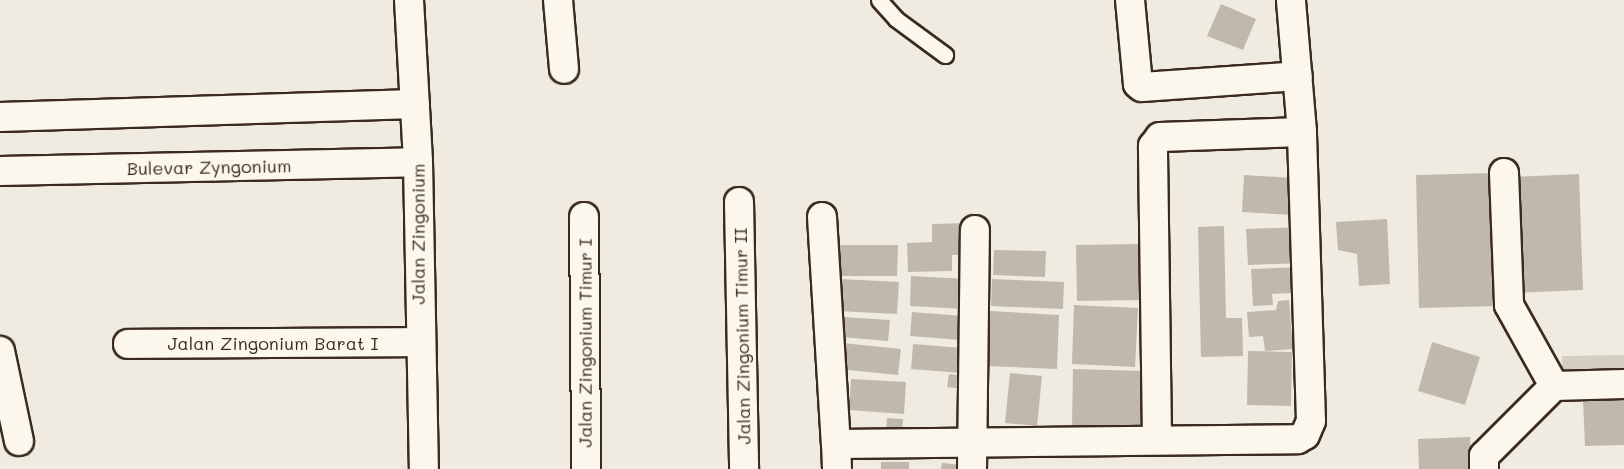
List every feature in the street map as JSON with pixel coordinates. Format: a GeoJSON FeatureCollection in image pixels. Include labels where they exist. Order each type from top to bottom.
{"type":"FeatureCollection","features":[{"type":"Feature","properties":{"kind":"street","name":"Jalan Zingonium"},"geometry":{"type":"LineString","coordinates":[[409,0],[416,136],[418,342],[424,469]]}},
{"type":"Feature","properties":{"kind":"street"},"geometry":{"type":"LineString","coordinates":[[558,0],[564,69]]}},
{"type":"Feature","properties":{"kind":"street"},"geometry":{"type":"LineString","coordinates":[[1130,0],[1138,84],[1142,87],[1298,76]]}},
{"type":"Feature","properties":{"kind":"street"},"geometry":{"type":"LineString","coordinates":[[822,217],[837,457],[972,457],[1157,438],[1298,439],[1309,427],[1302,132],[1291,0]]}},
{"type":"Feature","properties":{"kind":"street"},"geometry":{"type":"LineString","coordinates":[[0,117],[416,136]]}},
{"type":"Feature","properties":{"kind":"street"},"geometry":{"type":"LineString","coordinates":[[1157,438],[1153,146],[1160,136],[1302,132]]}},
{"type":"Feature","properties":{"kind":"street","name":"Bulevar Zyngonium"},"geometry":{"type":"LineString","coordinates":[[0,171],[416,136]]}},
{"type":"Feature","properties":{"kind":"street"},"geometry":{"type":"LineString","coordinates":[[1504,173],[1509,305],[1554,386]]}},
{"type":"Feature","properties":{"kind":"street","name":"Jalan Zingonium Timur II"},"geometry":{"type":"LineString","coordinates":[[739,202],[744,469]]}},
{"type":"Feature","properties":{"kind":"street","name":"Jalan Zingonium Timur I"},"geometry":{"type":"LineString","coordinates":[[584,218],[586,469]]}},
{"type":"Feature","properties":{"kind":"street"},"geometry":{"type":"LineString","coordinates":[[972,457],[975,230]]}},
{"type":"Feature","properties":{"kind":"street","name":"Jalan Zingonium Barat I"},"geometry":{"type":"LineString","coordinates":[[128,344],[418,342]]}},
{"type":"Feature","properties":{"kind":"street"},"geometry":{"type":"LineString","coordinates":[[0,351],[19,441]]}},
{"type":"Feature","properties":{"kind":"street"},"geometry":{"type":"LineString","coordinates":[[1484,469],[1484,456],[1554,386],[1624,384]]}},
{"type":"Feature","properties":{"kind":"lane"},"geometry":{"type":"LineString","coordinates":[[879,0],[896,19],[945,54]]}},
{"type":"Feature","properties":{"kind":"shaded area"},"geometry":{"type":"Polygon","coordinates":[[[1624,355],[1624,371],[1562,373],[1562,356],[1624,355]]]}},
{"type":"Feature","properties":{"kind":"building"},"geometry":{"type":"Polygon","coordinates":[[[1221,4],[1256,19],[1243,50],[1207,36],[1221,4]]]}},
{"type":"Feature","properties":{"kind":"building"},"geometry":{"type":"Polygon","coordinates":[[[1494,173],[1498,306],[1419,308],[1416,175],[1494,173]]]}},
{"type":"Feature","properties":{"kind":"building"},"geometry":{"type":"Polygon","coordinates":[[[1579,174],[1583,290],[1515,293],[1511,177],[1579,174]]]}},
{"type":"Feature","properties":{"kind":"building"},"geometry":{"type":"Polygon","coordinates":[[[1244,175],[1294,178],[1291,215],[1242,212],[1244,175]]]}},
{"type":"Feature","properties":{"kind":"building"},"geometry":{"type":"Polygon","coordinates":[[[1387,219],[1390,284],[1359,286],[1357,254],[1338,250],[1336,222],[1387,219]]]}},
{"type":"Feature","properties":{"kind":"building"},"geometry":{"type":"Polygon","coordinates":[[[969,223],[969,255],[952,255],[952,271],[908,272],[907,243],[932,242],[932,224],[969,223]]]}},
{"type":"Feature","properties":{"kind":"building"},"geometry":{"type":"Polygon","coordinates":[[[1224,226],[1226,318],[1242,318],[1243,356],[1201,357],[1198,227],[1224,226]]]}},
{"type":"Feature","properties":{"kind":"building"},"geometry":{"type":"Polygon","coordinates":[[[1301,227],[1302,263],[1248,265],[1246,229],[1301,227]]]}},
{"type":"Feature","properties":{"kind":"building"},"geometry":{"type":"Polygon","coordinates":[[[1140,244],[1141,300],[1077,301],[1076,245],[1140,244]]]}},
{"type":"Feature","properties":{"kind":"building"},"geometry":{"type":"Polygon","coordinates":[[[839,245],[898,245],[897,276],[839,276],[839,245]]]}},
{"type":"Feature","properties":{"kind":"building"},"geometry":{"type":"Polygon","coordinates":[[[994,250],[1046,251],[1045,277],[993,275],[994,250]]]}},
{"type":"Feature","properties":{"kind":"building"},"geometry":{"type":"Polygon","coordinates":[[[1300,267],[1292,293],[1272,294],[1273,305],[1253,306],[1251,269],[1300,267]]]}},
{"type":"Feature","properties":{"kind":"building"},"geometry":{"type":"Polygon","coordinates":[[[911,276],[967,279],[965,309],[910,306],[911,276]]]}},
{"type":"Feature","properties":{"kind":"building"},"geometry":{"type":"Polygon","coordinates":[[[840,279],[899,282],[897,314],[838,311],[840,279]]]}},
{"type":"Feature","properties":{"kind":"building"},"geometry":{"type":"Polygon","coordinates":[[[992,279],[1064,282],[1063,309],[991,306],[992,279]]]}},
{"type":"Feature","properties":{"kind":"building"},"geometry":{"type":"Polygon","coordinates":[[[1289,300],[1293,349],[1265,351],[1263,336],[1249,337],[1247,312],[1276,310],[1278,301],[1289,300]]]}},
{"type":"Feature","properties":{"kind":"building"},"geometry":{"type":"Polygon","coordinates":[[[1074,305],[1138,308],[1135,367],[1072,364],[1074,305]]]}},
{"type":"Feature","properties":{"kind":"building"},"geometry":{"type":"Polygon","coordinates":[[[990,311],[1059,315],[1057,369],[987,366],[990,311]]]}},
{"type":"Feature","properties":{"kind":"building"},"geometry":{"type":"Polygon","coordinates":[[[912,312],[963,316],[961,340],[910,336],[912,312]]]}},
{"type":"Feature","properties":{"kind":"building"},"geometry":{"type":"Polygon","coordinates":[[[843,317],[890,320],[888,341],[841,337],[843,317]]]}},
{"type":"Feature","properties":{"kind":"building"},"geometry":{"type":"Polygon","coordinates":[[[1432,342],[1480,357],[1465,405],[1418,391],[1432,342]]]}},
{"type":"Feature","properties":{"kind":"building"},"geometry":{"type":"Polygon","coordinates":[[[842,343],[901,349],[898,375],[839,369],[842,343]]]}},
{"type":"Feature","properties":{"kind":"building"},"geometry":{"type":"Polygon","coordinates":[[[913,344],[962,348],[961,373],[911,369],[913,344]]]}},
{"type":"Feature","properties":{"kind":"building"},"geometry":{"type":"Polygon","coordinates":[[[1248,351],[1292,352],[1291,406],[1247,405],[1248,351]]]}},
{"type":"Feature","properties":{"kind":"building"},"geometry":{"type":"Polygon","coordinates":[[[1073,369],[1143,371],[1141,428],[1072,426],[1073,369]]]}},
{"type":"Feature","properties":{"kind":"building"},"geometry":{"type":"Polygon","coordinates":[[[1010,373],[1042,376],[1037,426],[1005,423],[1010,373]]]}},
{"type":"Feature","properties":{"kind":"building"},"geometry":{"type":"Polygon","coordinates":[[[949,374],[965,376],[964,389],[947,387],[949,374]]]}},
{"type":"Feature","properties":{"kind":"building"},"geometry":{"type":"Polygon","coordinates":[[[851,379],[906,382],[904,414],[849,410],[851,379]]]}},
{"type":"Feature","properties":{"kind":"building"},"geometry":{"type":"Polygon","coordinates":[[[1624,398],[1624,445],[1585,446],[1583,400],[1624,398]]]}},
{"type":"Feature","properties":{"kind":"building"},"geometry":{"type":"Polygon","coordinates":[[[887,418],[903,419],[902,433],[886,432],[887,418]]]}},
{"type":"Feature","properties":{"kind":"building"},"geometry":{"type":"Polygon","coordinates":[[[1470,437],[1471,469],[1419,469],[1418,439],[1470,437]]]}},
{"type":"Feature","properties":{"kind":"building"},"geometry":{"type":"Polygon","coordinates":[[[881,462],[909,462],[909,469],[881,469],[881,462]]]}},
{"type":"Feature","properties":{"kind":"building"},"geometry":{"type":"Polygon","coordinates":[[[942,463],[962,465],[962,469],[941,469],[942,463]]]}}]}
